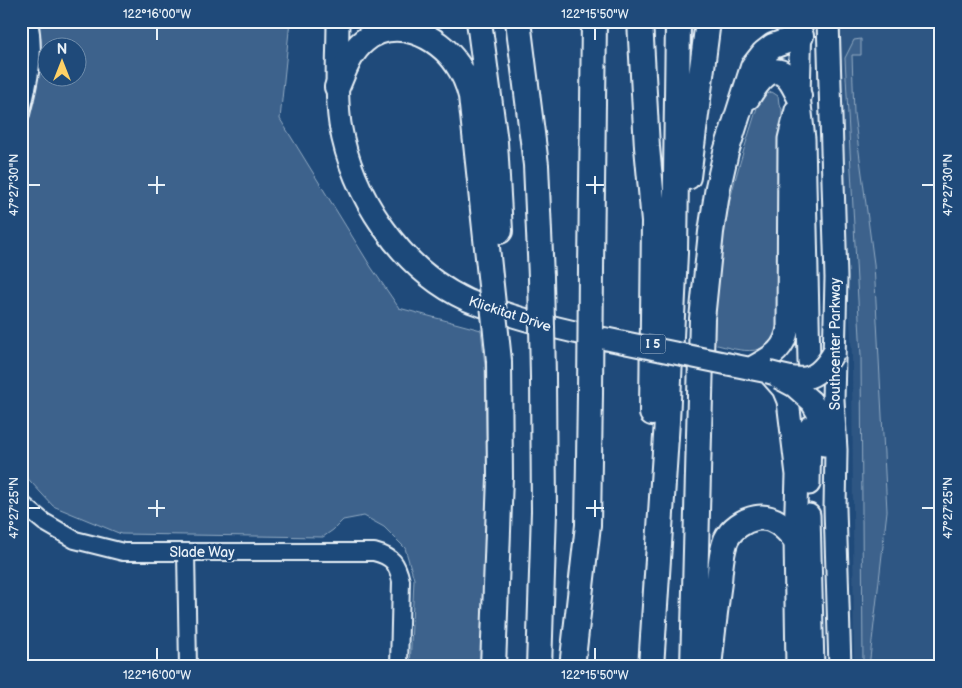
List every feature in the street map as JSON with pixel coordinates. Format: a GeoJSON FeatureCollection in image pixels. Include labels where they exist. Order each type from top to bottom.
{"type":"FeatureCollection","features":[{"type":"Feature","properties":{"kind":"highway"},"geometry":{"type":"LineString","coordinates":[[365,21],[421,34],[434,41],[456,63],[471,96],[495,258]]}},
{"type":"Feature","properties":{"kind":"highway"},"geometry":{"type":"LineString","coordinates":[[479,21],[495,142],[495,258],[499,361],[500,486],[493,667]]}},
{"type":"Feature","properties":{"kind":"highway"},"geometry":{"type":"LineString","coordinates":[[518,21],[536,166],[541,277],[544,511],[539,667]]}},
{"type":"Feature","properties":{"kind":"highway"},"geometry":{"type":"LineString","coordinates":[[572,667],[588,525],[594,21]]}},
{"type":"Feature","properties":{"kind":"highway","name":"I 5"},"geometry":{"type":"LineString","coordinates":[[640,21],[647,147],[654,222],[651,667]]}},
{"type":"Feature","properties":{"kind":"highway","name":"I 5"},"geometry":{"type":"LineString","coordinates":[[651,667],[667,421],[675,253],[678,21]]}},
{"type":"Feature","properties":{"kind":"highway"},"geometry":{"type":"LineString","coordinates":[[675,253],[690,162],[708,21]]}},
{"type":"Feature","properties":{"kind":"highway"},"geometry":{"type":"LineString","coordinates":[[693,667],[702,319],[711,232],[718,187],[726,152],[750,74],[764,53],[801,28]]}},
{"type":"Feature","properties":{"kind":"highway"},"geometry":{"type":"LineString","coordinates":[[337,87],[352,55],[364,40],[383,30],[402,29]]}},
{"type":"Feature","properties":{"kind":"highway"},"geometry":{"type":"LineString","coordinates":[[742,105],[758,81],[770,73],[778,72],[784,74],[791,81],[799,96]]}},
{"type":"Feature","properties":{"kind":"highway"},"geometry":{"type":"LineString","coordinates":[[709,667],[722,560],[726,540],[734,528],[746,521],[762,518],[779,523],[795,539]]}},
{"type":"Feature","properties":{"kind":"main road","name":"Klickitat Drive"},"geometry":{"type":"LineString","coordinates":[[338,21],[337,87],[340,125],[352,171],[362,193],[386,231],[400,248],[423,270],[444,286],[467,300],[552,328],[792,378],[807,379],[827,365],[834,352]]}},
{"type":"Feature","properties":{"kind":"main road","name":"Southcenter Parkway"},"geometry":{"type":"LineString","coordinates":[[828,21],[836,278],[833,400],[835,419],[835,508],[840,667]]}},
{"type":"Feature","properties":{"kind":"main road","name":"Southcenter Parkway"},"geometry":{"type":"LineString","coordinates":[[801,28],[799,96],[804,139],[809,362]]}},
{"type":"Feature","properties":{"kind":"main road"},"geometry":{"type":"LineString","coordinates":[[759,370],[782,346],[787,333],[789,139],[799,96]]}},
{"type":"Feature","properties":{"kind":"main road"},"geometry":{"type":"LineString","coordinates":[[759,370],[794,386],[835,419]]}},
{"type":"Feature","properties":{"kind":"main road"},"geometry":{"type":"LineString","coordinates":[[759,370],[783,389],[790,408],[797,475],[795,539],[797,667]]}},
{"type":"Feature","properties":{"kind":"main road"},"geometry":{"type":"LineString","coordinates":[[811,400],[820,417],[824,439],[826,667]]}},
{"type":"Feature","properties":{"kind":"main road"},"geometry":{"type":"LineString","coordinates":[[810,427],[809,516],[813,667]]}},
{"type":"Feature","properties":{"kind":"street"},"geometry":{"type":"LineString","coordinates":[[21,114],[31,71],[33,47],[29,21]]}},
{"type":"Feature","properties":{"kind":"street","name":"Slade Way"},"geometry":{"type":"LineString","coordinates":[[21,503],[44,522],[75,540],[123,552],[374,552],[385,555],[399,568],[402,581],[399,667]]}},
{"type":"Feature","properties":{"kind":"street"},"geometry":{"type":"LineString","coordinates":[[186,552],[188,667]]}},
{"type":"Feature","properties":{"kind":"shaded area"},"geometry":{"type":"Polygon","coordinates":[[[21,21],[290,21],[280,119],[371,267],[399,308],[481,330],[485,366],[487,479],[482,667],[410,667],[414,579],[405,548],[384,527],[364,516],[343,520],[323,537],[121,534],[53,506],[21,471],[21,21]]]}},
{"type":"Feature","properties":{"kind":"shaded area"},"geometry":{"type":"Polygon","coordinates":[[[835,21],[941,21],[941,667],[854,667],[852,355],[835,64],[835,21]]]}},
{"type":"Feature","properties":{"kind":"shaded area"},"geometry":{"type":"Polygon","coordinates":[[[861,39],[861,55],[852,55],[854,114],[874,264],[887,511],[869,667],[863,667],[861,356],[845,58],[854,40],[861,39]]]}},
{"type":"Feature","properties":{"kind":"shaded area"},"geometry":{"type":"Polygon","coordinates":[[[772,92],[778,96],[782,109],[781,322],[770,343],[763,348],[754,350],[735,349],[713,344],[722,244],[739,165],[759,101],[764,95],[772,92]]]}}]}
